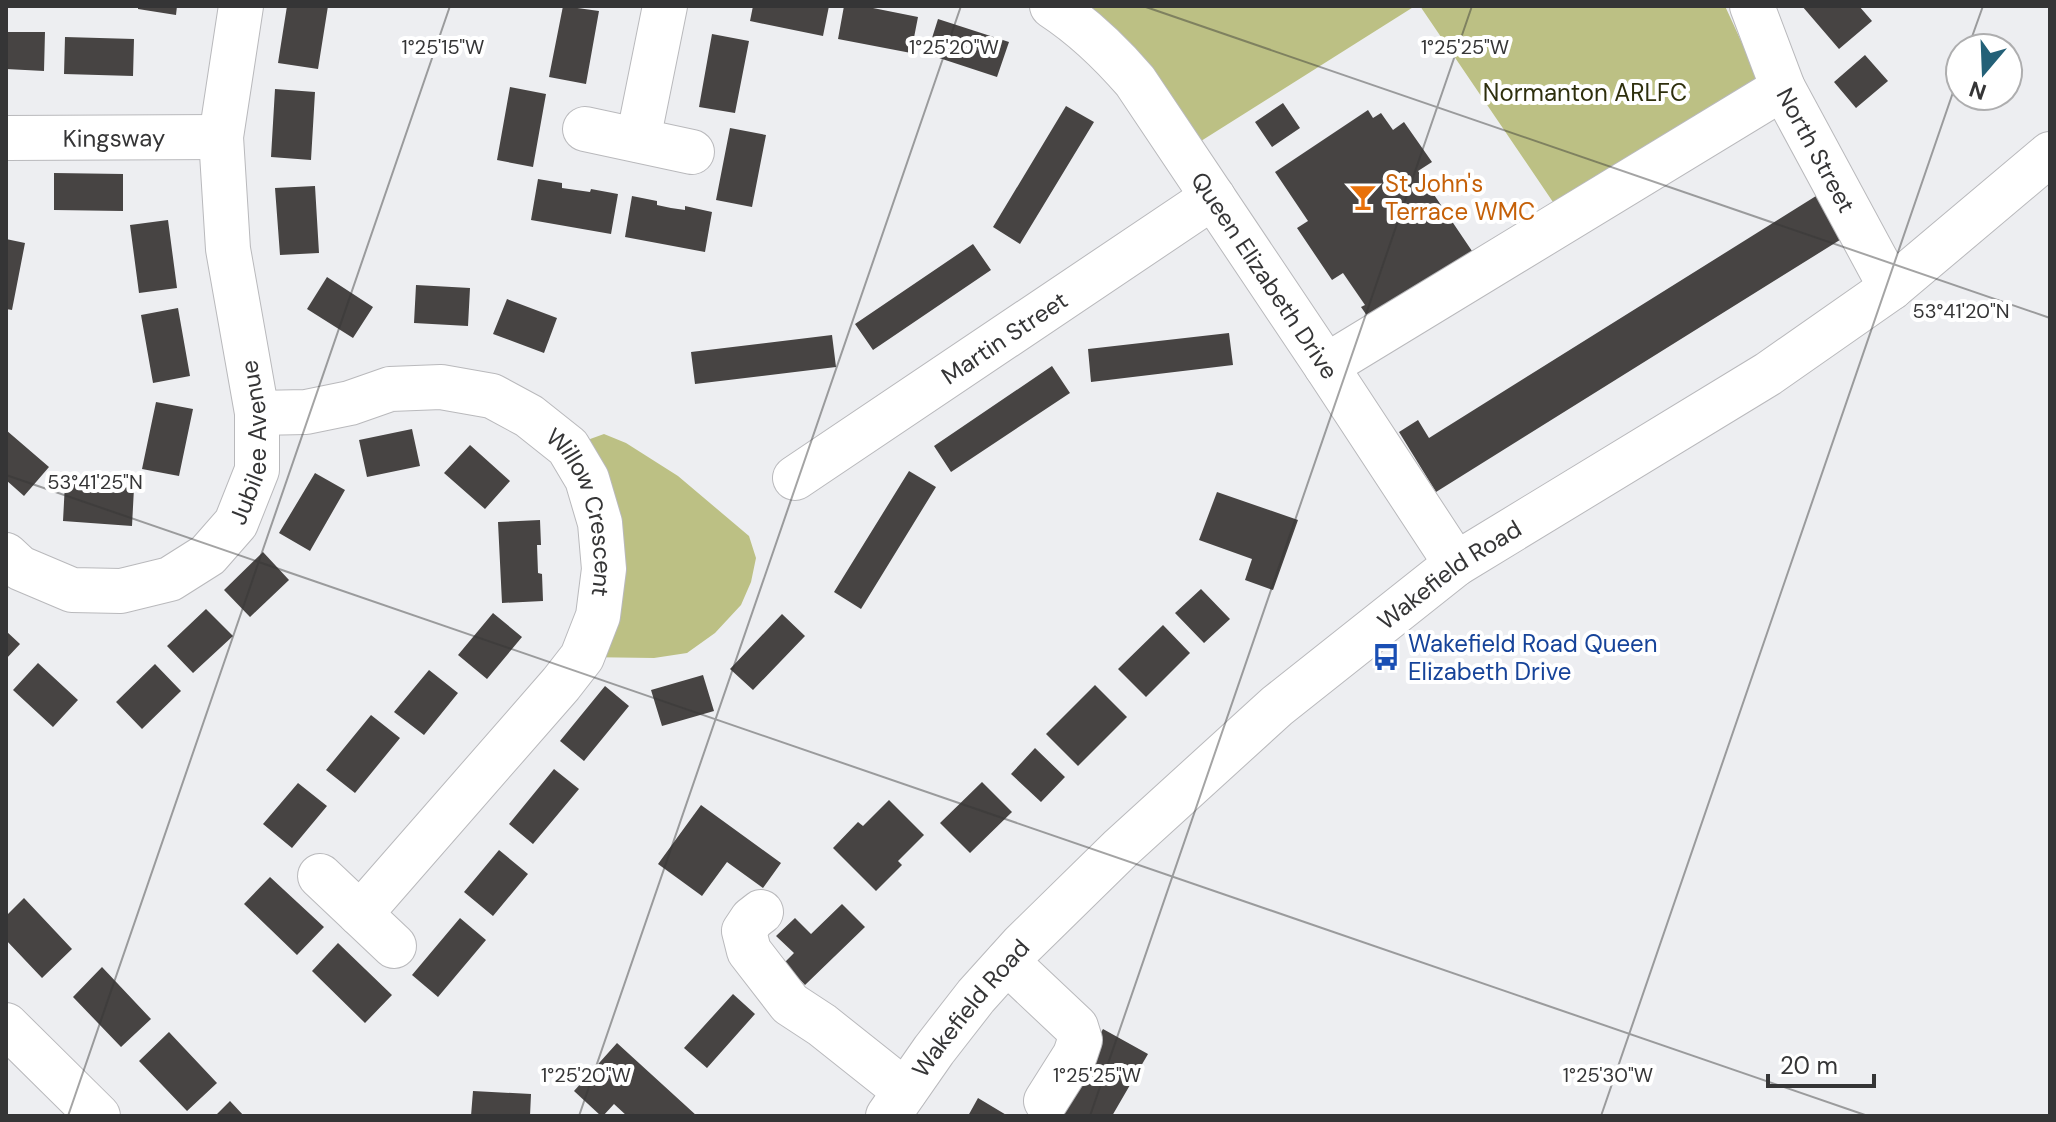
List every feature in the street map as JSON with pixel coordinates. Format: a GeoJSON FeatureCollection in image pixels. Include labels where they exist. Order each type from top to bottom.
{"type":"FeatureCollection","features":[{"type":"Feature","properties":{"kind":"street","name":"Jubilee Avenue"},"geometry":{"type":"LineString","coordinates":[[6,555],[20,568],[72,590],[121,591],[170,579],[208,555],[236,523],[257,470],[257,413],[228,249],[221,137],[241,6]]}},
{"type":"Feature","properties":{"kind":"street"},"geometry":{"type":"LineString","coordinates":[[638,140],[665,6]]}},
{"type":"Feature","properties":{"kind":"street","name":"Queen Elizabeth Drive"},"geometry":{"type":"LineString","coordinates":[[1052,6],[1107,49],[1135,81],[1456,564]]}},
{"type":"Feature","properties":{"kind":"street","name":"North Street"},"geometry":{"type":"LineString","coordinates":[[1752,6],[1783,88],[1891,288]]}},
{"type":"Feature","properties":{"kind":"street"},"geometry":{"type":"LineString","coordinates":[[1326,366],[1783,88]]}},
{"type":"Feature","properties":{"kind":"street"},"geometry":{"type":"LineString","coordinates":[[585,129],[692,152]]}},
{"type":"Feature","properties":{"kind":"street","name":"Kingsway"},"geometry":{"type":"LineString","coordinates":[[6,138],[221,137]]}},
{"type":"Feature","properties":{"kind":"street","name":"Wakefield Road"},"geometry":{"type":"LineString","coordinates":[[896,1104],[976,996],[1007,962],[1121,848],[1277,706],[1456,564],[1768,374],[1891,288],[2050,154]]}},
{"type":"Feature","properties":{"kind":"street","name":"Martin Street"},"geometry":{"type":"LineString","coordinates":[[795,478],[1213,197]]}},
{"type":"Feature","properties":{"kind":"street","name":"Willow Crescent"},"geometry":{"type":"LineString","coordinates":[[257,413],[306,412],[350,403],[390,389],[441,387],[492,396],[529,416],[568,447],[587,479],[600,523],[604,569],[598,616],[582,657],[360,914]]}},
{"type":"Feature","properties":{"kind":"street"},"geometry":{"type":"LineString","coordinates":[[320,876],[394,946]]}},
{"type":"Feature","properties":{"kind":"street"},"geometry":{"type":"LineString","coordinates":[[761,912],[744,931],[749,951],[790,1004],[822,1025],[896,1104]]}},
{"type":"Feature","properties":{"kind":"street"},"geometry":{"type":"LineString","coordinates":[[1007,962],[1076,1027],[1080,1040],[1075,1055],[1046,1101]]}},
{"type":"Feature","properties":{"kind":"street"},"geometry":{"type":"LineString","coordinates":[[6,1025],[98,1116]]}},
{"type":"Feature","properties":{"kind":"green space"},"geometry":{"type":"Polygon","coordinates":[[[1052,6],[1415,6],[1182,153],[1052,6]]]}},
{"type":"Feature","properties":{"kind":"green space","name":"Normanton ARLFC"},"geometry":{"type":"Polygon","coordinates":[[[1420,6],[1725,6],[1763,89],[1557,208],[1420,6]]]}},
{"type":"Feature","properties":{"kind":"green space"},"geometry":{"type":"Polygon","coordinates":[[[604,434],[626,443],[678,476],[749,536],[756,558],[751,582],[741,605],[715,633],[687,653],[654,658],[582,657],[598,616],[568,447],[604,434]]]}},
{"type":"Feature","properties":{"kind":"building"},"geometry":{"type":"Polygon","coordinates":[[[138,6],[177,6],[176,15],[138,9],[138,6]]]}},
{"type":"Feature","properties":{"kind":"building"},"geometry":{"type":"Polygon","coordinates":[[[287,6],[328,6],[318,69],[278,63],[287,6]]]}},
{"type":"Feature","properties":{"kind":"building"},"geometry":{"type":"Polygon","coordinates":[[[563,6],[599,11],[586,84],[549,77],[563,6]]]}},
{"type":"Feature","properties":{"kind":"building"},"geometry":{"type":"Polygon","coordinates":[[[753,6],[829,6],[823,36],[750,21],[753,6]]]}},
{"type":"Feature","properties":{"kind":"building"},"geometry":{"type":"Polygon","coordinates":[[[844,6],[863,6],[918,17],[911,53],[838,39],[844,6]]]}},
{"type":"Feature","properties":{"kind":"building"},"geometry":{"type":"Polygon","coordinates":[[[1802,6],[1859,6],[1872,21],[1839,49],[1802,6]]]}},
{"type":"Feature","properties":{"kind":"building"},"geometry":{"type":"Polygon","coordinates":[[[938,19],[1009,42],[997,77],[927,54],[938,19]]]}},
{"type":"Feature","properties":{"kind":"building"},"geometry":{"type":"Polygon","coordinates":[[[6,32],[45,32],[44,71],[6,69],[6,32]]]}},
{"type":"Feature","properties":{"kind":"building"},"geometry":{"type":"Polygon","coordinates":[[[712,34],[749,41],[735,113],[699,107],[712,34]]]}},
{"type":"Feature","properties":{"kind":"building"},"geometry":{"type":"Polygon","coordinates":[[[65,37],[134,39],[133,76],[64,74],[65,37]]]}},
{"type":"Feature","properties":{"kind":"building"},"geometry":{"type":"Polygon","coordinates":[[[1865,55],[1888,81],[1856,108],[1834,82],[1865,55]]]}},
{"type":"Feature","properties":{"kind":"building"},"geometry":{"type":"Polygon","coordinates":[[[510,87],[546,94],[533,167],[497,160],[510,87]]]}},
{"type":"Feature","properties":{"kind":"building"},"geometry":{"type":"Polygon","coordinates":[[[275,89],[315,92],[311,160],[271,157],[275,89]]]}},
{"type":"Feature","properties":{"kind":"building"},"geometry":{"type":"Polygon","coordinates":[[[1283,103],[1300,128],[1272,147],[1255,122],[1283,103]]]}},
{"type":"Feature","properties":{"kind":"building"},"geometry":{"type":"Polygon","coordinates":[[[1066,106],[1094,122],[1020,244],[993,227],[1066,106]]]}},
{"type":"Feature","properties":{"kind":"building","name":"St John's Terrace WMC"},"geometry":{"type":"Polygon","coordinates":[[[1368,110],[1373,118],[1381,113],[1393,130],[1404,122],[1432,162],[1418,171],[1474,254],[1372,323],[1361,307],[1365,305],[1343,273],[1332,280],[1297,228],[1308,221],[1275,172],[1368,110]]]}},
{"type":"Feature","properties":{"kind":"building"},"geometry":{"type":"Polygon","coordinates":[[[730,128],[766,135],[752,207],[716,200],[730,128]]]}},
{"type":"Feature","properties":{"kind":"building"},"geometry":{"type":"Polygon","coordinates":[[[54,173],[123,174],[123,211],[54,210],[54,173]]]}},
{"type":"Feature","properties":{"kind":"building"},"geometry":{"type":"Polygon","coordinates":[[[538,179],[562,183],[562,188],[618,194],[611,234],[531,220],[538,179]]]}},
{"type":"Feature","properties":{"kind":"building"},"geometry":{"type":"Polygon","coordinates":[[[315,186],[319,253],[280,255],[275,188],[315,186]]]}},
{"type":"Feature","properties":{"kind":"building"},"geometry":{"type":"Polygon","coordinates":[[[632,196],[657,201],[657,205],[671,208],[685,210],[685,206],[712,212],[705,252],[625,237],[632,196]]]}},
{"type":"Feature","properties":{"kind":"building"},"geometry":{"type":"Polygon","coordinates":[[[1816,196],[1843,238],[1436,492],[1399,432],[1418,420],[1429,438],[1816,196]]]}},
{"type":"Feature","properties":{"kind":"building"},"geometry":{"type":"Polygon","coordinates":[[[168,220],[177,288],[139,293],[130,225],[168,220]]]}},
{"type":"Feature","properties":{"kind":"building"},"geometry":{"type":"Polygon","coordinates":[[[6,239],[25,243],[12,310],[6,309],[6,239]]]}},
{"type":"Feature","properties":{"kind":"building"},"geometry":{"type":"Polygon","coordinates":[[[973,244],[991,270],[873,350],[855,324],[973,244]]]}},
{"type":"Feature","properties":{"kind":"building"},"geometry":{"type":"Polygon","coordinates":[[[327,277],[373,307],[353,338],[307,309],[327,277]]]}},
{"type":"Feature","properties":{"kind":"building"},"geometry":{"type":"Polygon","coordinates":[[[416,285],[470,288],[468,326],[414,323],[416,285]]]}},
{"type":"Feature","properties":{"kind":"building"},"geometry":{"type":"Polygon","coordinates":[[[507,299],[557,318],[544,353],[493,334],[507,299]]]}},
{"type":"Feature","properties":{"kind":"building"},"geometry":{"type":"Polygon","coordinates":[[[178,308],[190,376],[153,383],[141,315],[178,308]]]}},
{"type":"Feature","properties":{"kind":"building"},"geometry":{"type":"Polygon","coordinates":[[[1229,333],[1233,365],[1091,382],[1088,349],[1229,333]]]}},
{"type":"Feature","properties":{"kind":"building"},"geometry":{"type":"Polygon","coordinates":[[[832,335],[836,367],[695,384],[691,352],[832,335]]]}},
{"type":"Feature","properties":{"kind":"building"},"geometry":{"type":"Polygon","coordinates":[[[1052,366],[1070,393],[951,472],[934,446],[1052,366]]]}},
{"type":"Feature","properties":{"kind":"building"},"geometry":{"type":"Polygon","coordinates":[[[156,402],[193,409],[179,476],[142,469],[156,402]]]}},
{"type":"Feature","properties":{"kind":"building"},"geometry":{"type":"Polygon","coordinates":[[[412,429],[420,466],[367,477],[359,440],[412,429]]]}},
{"type":"Feature","properties":{"kind":"building"},"geometry":{"type":"Polygon","coordinates":[[[6,430],[49,467],[24,496],[6,480],[6,430]]]}},
{"type":"Feature","properties":{"kind":"building"},"geometry":{"type":"Polygon","coordinates":[[[470,445],[510,481],[485,509],[444,473],[470,445]]]}},
{"type":"Feature","properties":{"kind":"building"},"geometry":{"type":"Polygon","coordinates":[[[909,471],[936,487],[861,609],[834,592],[909,471]]]}},
{"type":"Feature","properties":{"kind":"building"},"geometry":{"type":"Polygon","coordinates":[[[315,473],[345,490],[310,551],[279,533],[315,473]]]}},
{"type":"Feature","properties":{"kind":"building"},"geometry":{"type":"Polygon","coordinates":[[[65,483],[134,488],[132,526],[63,521],[65,483]]]}},
{"type":"Feature","properties":{"kind":"building"},"geometry":{"type":"Polygon","coordinates":[[[1217,492],[1298,520],[1273,590],[1245,580],[1252,559],[1199,540],[1217,492]]]}},
{"type":"Feature","properties":{"kind":"building"},"geometry":{"type":"Polygon","coordinates":[[[540,520],[538,573],[542,574],[543,601],[502,603],[498,522],[540,520]]]}},
{"type":"Feature","properties":{"kind":"building"},"geometry":{"type":"Polygon","coordinates":[[[263,552],[289,580],[250,617],[224,590],[263,552]]]}},
{"type":"Feature","properties":{"kind":"building"},"geometry":{"type":"Polygon","coordinates":[[[1201,589],[1230,619],[1204,643],[1175,613],[1201,589]]]}},
{"type":"Feature","properties":{"kind":"building"},"geometry":{"type":"Polygon","coordinates":[[[206,609],[233,636],[193,673],[167,646],[206,609]]]}},
{"type":"Feature","properties":{"kind":"building"},"geometry":{"type":"Polygon","coordinates":[[[493,613],[522,637],[487,679],[458,655],[493,613]]]}},
{"type":"Feature","properties":{"kind":"building"},"geometry":{"type":"Polygon","coordinates":[[[782,614],[805,636],[753,690],[730,669],[782,614]]]}},
{"type":"Feature","properties":{"kind":"building"},"geometry":{"type":"Polygon","coordinates":[[[1163,625],[1190,653],[1146,697],[1118,669],[1163,625]]]}},
{"type":"Feature","properties":{"kind":"building"},"geometry":{"type":"Polygon","coordinates":[[[6,631],[20,644],[6,659],[6,631]]]}},
{"type":"Feature","properties":{"kind":"building"},"geometry":{"type":"Polygon","coordinates":[[[38,663],[78,700],[53,727],[13,690],[38,663]]]}},
{"type":"Feature","properties":{"kind":"building"},"geometry":{"type":"Polygon","coordinates":[[[155,664],[181,691],[142,729],[116,702],[155,664]]]}},
{"type":"Feature","properties":{"kind":"building"},"geometry":{"type":"Polygon","coordinates":[[[429,670],[458,693],[424,735],[394,712],[429,670]]]}},
{"type":"Feature","properties":{"kind":"building"},"geometry":{"type":"Polygon","coordinates":[[[703,675],[714,711],[662,726],[651,690],[703,675]]]}},
{"type":"Feature","properties":{"kind":"building"},"geometry":{"type":"Polygon","coordinates":[[[1095,685],[1127,717],[1078,766],[1046,734],[1095,685]]]}},
{"type":"Feature","properties":{"kind":"building"},"geometry":{"type":"Polygon","coordinates":[[[605,686],[629,706],[584,761],[560,741],[605,686]]]}},
{"type":"Feature","properties":{"kind":"building"},"geometry":{"type":"Polygon","coordinates":[[[371,715],[400,738],[355,793],[326,770],[371,715]]]}},
{"type":"Feature","properties":{"kind":"building"},"geometry":{"type":"Polygon","coordinates":[[[1035,748],[1065,777],[1041,802],[1011,774],[1035,748]]]}},
{"type":"Feature","properties":{"kind":"building"},"geometry":{"type":"Polygon","coordinates":[[[554,769],[579,789],[533,844],[509,824],[554,769]]]}},
{"type":"Feature","properties":{"kind":"building"},"geometry":{"type":"Polygon","coordinates":[[[982,782],[1012,812],[970,853],[940,823],[982,782]]]}},
{"type":"Feature","properties":{"kind":"building"},"geometry":{"type":"Polygon","coordinates":[[[298,783],[327,806],[292,848],[263,824],[298,783]]]}},
{"type":"Feature","properties":{"kind":"building"},"geometry":{"type":"Polygon","coordinates":[[[889,800],[924,835],[898,861],[902,865],[876,891],[833,848],[858,822],[863,826],[889,800]]]}},
{"type":"Feature","properties":{"kind":"building"},"geometry":{"type":"Polygon","coordinates":[[[701,805],[781,863],[763,888],[727,862],[702,896],[658,864],[701,805]]]}},
{"type":"Feature","properties":{"kind":"building"},"geometry":{"type":"Polygon","coordinates":[[[499,850],[528,874],[493,916],[464,892],[499,850]]]}},
{"type":"Feature","properties":{"kind":"building"},"geometry":{"type":"Polygon","coordinates":[[[270,877],[324,927],[297,955],[244,904],[270,877]]]}},
{"type":"Feature","properties":{"kind":"building"},"geometry":{"type":"Polygon","coordinates":[[[24,898],[72,949],[42,978],[6,940],[6,916],[24,898]]]}},
{"type":"Feature","properties":{"kind":"building"},"geometry":{"type":"Polygon","coordinates":[[[842,904],[865,927],[805,985],[784,963],[794,953],[776,936],[795,918],[811,934],[842,904]]]}},
{"type":"Feature","properties":{"kind":"building"},"geometry":{"type":"Polygon","coordinates":[[[460,918],[486,940],[438,997],[412,975],[460,918]]]}},
{"type":"Feature","properties":{"kind":"building"},"geometry":{"type":"Polygon","coordinates":[[[338,943],[392,995],[365,1023],[312,971],[338,943]]]}},
{"type":"Feature","properties":{"kind":"building"},"geometry":{"type":"Polygon","coordinates":[[[102,967],[151,1019],[121,1047],[73,997],[102,967]]]}},
{"type":"Feature","properties":{"kind":"building"},"geometry":{"type":"Polygon","coordinates":[[[733,994],[755,1014],[707,1068],[684,1048],[733,994]]]}},
{"type":"Feature","properties":{"kind":"building"},"geometry":{"type":"Polygon","coordinates":[[[1103,1029],[1148,1054],[1112,1116],[1063,1116],[1055,1111],[1103,1029]]]}},
{"type":"Feature","properties":{"kind":"building"},"geometry":{"type":"Polygon","coordinates":[[[169,1032],[217,1083],[187,1111],[139,1061],[169,1032]]]}},
{"type":"Feature","properties":{"kind":"building"},"geometry":{"type":"Polygon","coordinates":[[[617,1043],[697,1116],[627,1116],[614,1104],[601,1116],[574,1091],[617,1043]]]}},
{"type":"Feature","properties":{"kind":"building"},"geometry":{"type":"Polygon","coordinates":[[[473,1091],[531,1094],[530,1116],[471,1116],[473,1091]]]}},
{"type":"Feature","properties":{"kind":"building"},"geometry":{"type":"Polygon","coordinates":[[[978,1098],[1008,1116],[968,1116],[978,1098]]]}},
{"type":"Feature","properties":{"kind":"building"},"geometry":{"type":"Polygon","coordinates":[[[230,1101],[244,1116],[215,1116],[230,1101]]]}},
{"type":"Feature","properties":{"kind":"place","name":"St John's Terrace WMC"},"geometry":{"type":"Point","coordinates":[1363,197]}},
{"type":"Feature","properties":{"kind":"place","name":"Wakefield Road Queen Elizabeth Drive"},"geometry":{"type":"Point","coordinates":[1386,657]}}]}
